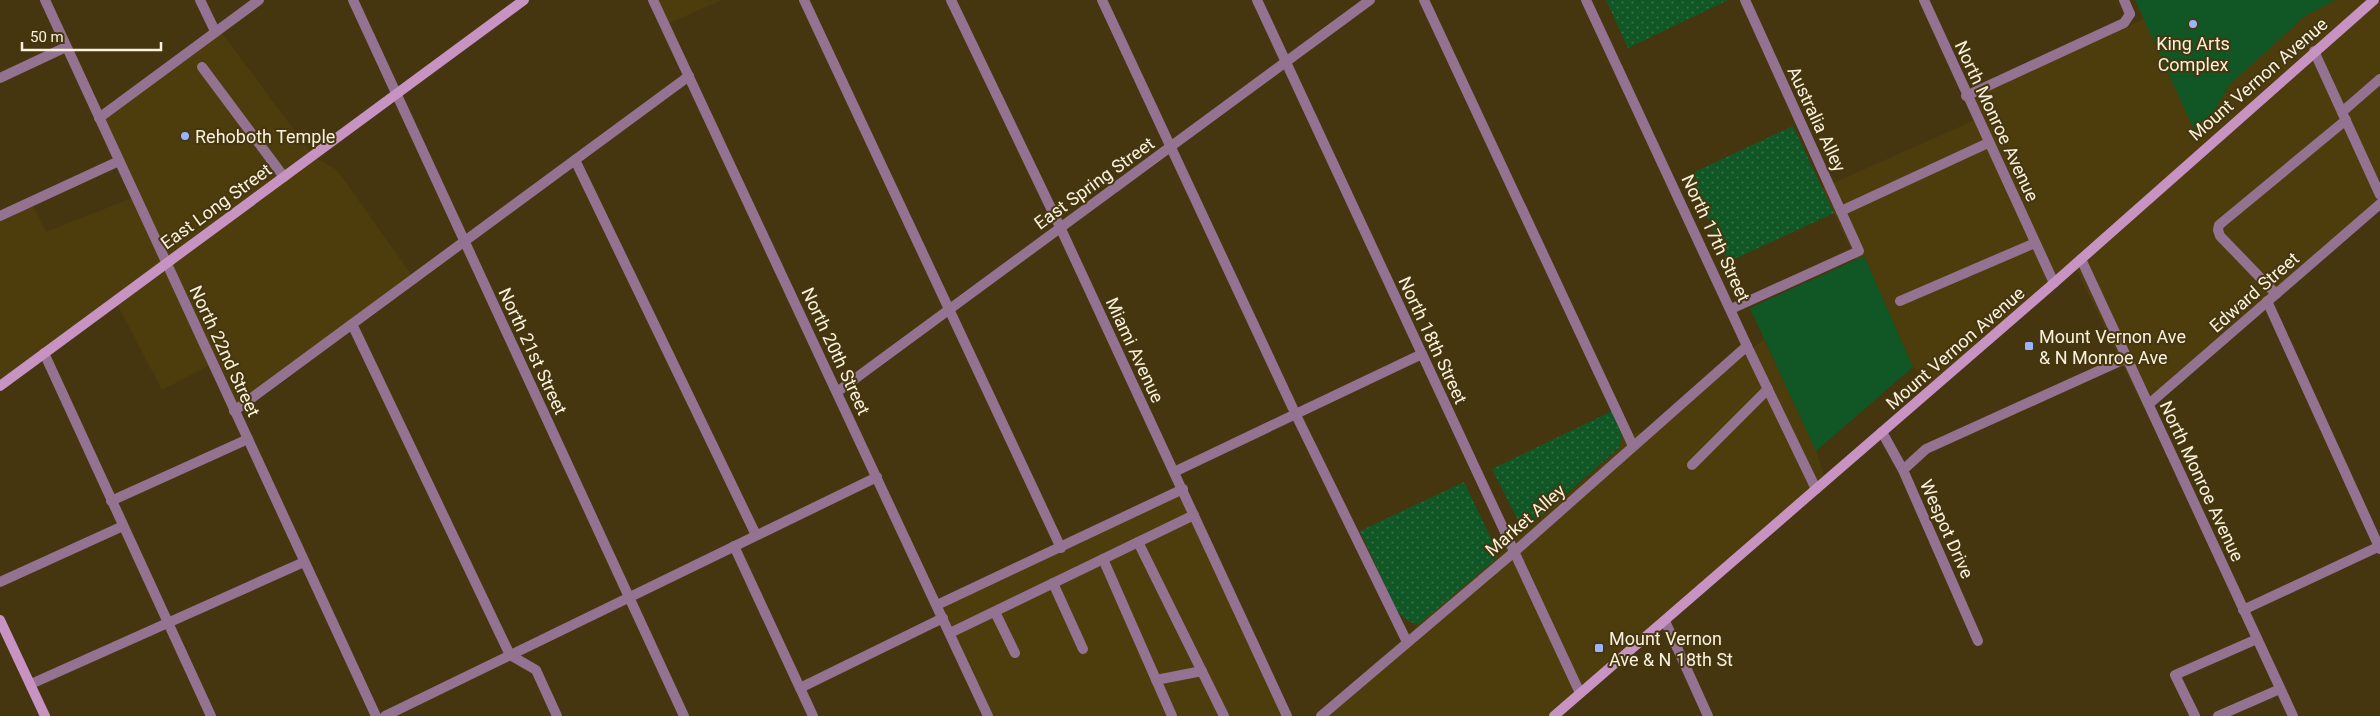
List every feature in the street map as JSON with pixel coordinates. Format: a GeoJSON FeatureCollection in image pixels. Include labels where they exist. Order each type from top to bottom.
{"type":"FeatureCollection","features":[{"type":"Feature","properties":{"kind":"street","name":"North 22nd Street"},"geometry":{"type":"LineString","coordinates":[[44,0],[376,716]]}},
{"type":"Feature","properties":{"kind":"street"},"geometry":{"type":"LineString","coordinates":[[200,0],[215,31]]}},
{"type":"Feature","properties":{"kind":"street"},"geometry":{"type":"LineString","coordinates":[[99,118],[259,0]]}},
{"type":"Feature","properties":{"kind":"street","name":"North 21st Street"},"geometry":{"type":"LineString","coordinates":[[353,0],[684,716]]}},
{"type":"Feature","properties":{"kind":"street","name":"East Long Street"},"geometry":{"type":"LineString","coordinates":[[0,386],[524,0]]}},
{"type":"Feature","properties":{"kind":"street","name":"North 20th Street"},"geometry":{"type":"LineString","coordinates":[[653,0],[988,716]]}},
{"type":"Feature","properties":{"kind":"street"},"geometry":{"type":"LineString","coordinates":[[804,0],[1061,548]]}},
{"type":"Feature","properties":{"kind":"street","name":"Miami Avenue"},"geometry":{"type":"LineString","coordinates":[[951,0],[1183,489],[1287,716]]}},
{"type":"Feature","properties":{"kind":"street"},"geometry":{"type":"LineString","coordinates":[[1102,0],[1296,416],[1408,642]]}},
{"type":"Feature","properties":{"kind":"street","name":"North 18th Street"},"geometry":{"type":"LineString","coordinates":[[1257,0],[1513,553],[1580,693]]}},
{"type":"Feature","properties":{"kind":"street","name":"East Spring Street"},"geometry":{"type":"LineString","coordinates":[[838,392],[1370,0]]}},
{"type":"Feature","properties":{"kind":"street"},"geometry":{"type":"LineString","coordinates":[[1424,0],[1633,446]]}},
{"type":"Feature","properties":{"kind":"street","name":"North 17th Street"},"geometry":{"type":"LineString","coordinates":[[1586,0],[1732,309],[1747,346],[1816,489]]}},
{"type":"Feature","properties":{"kind":"street","name":"Australia Alley"},"geometry":{"type":"LineString","coordinates":[[1732,309],[1859,251],[1745,0]]}},
{"type":"Feature","properties":{"kind":"street","name":"North Monroe Avenue"},"geometry":{"type":"LineString","coordinates":[[1924,0],[1966,96],[2054,284]]}},
{"type":"Feature","properties":{"kind":"street"},"geometry":{"type":"LineString","coordinates":[[1966,96],[2124,23],[2130,14],[2124,0]]}},
{"type":"Feature","properties":{"kind":"street","name":"Mount Vernon Avenue"},"geometry":{"type":"LineString","coordinates":[[1554,716],[2054,284],[2314,50],[2374,0]]}},
{"type":"Feature","properties":{"kind":"street"},"geometry":{"type":"LineString","coordinates":[[0,78],[66,47]]}},
{"type":"Feature","properties":{"kind":"street"},"geometry":{"type":"LineString","coordinates":[[2314,50],[2380,195]]}},
{"type":"Feature","properties":{"kind":"street"},"geometry":{"type":"LineString","coordinates":[[202,67],[284,177]]}},
{"type":"Feature","properties":{"kind":"street"},"geometry":{"type":"LineString","coordinates":[[234,411],[689,76]]}},
{"type":"Feature","properties":{"kind":"street"},"geometry":{"type":"LineString","coordinates":[[2276,294],[2220,236],[2219,225],[2344,116],[2380,79]]}},
{"type":"Feature","properties":{"kind":"street"},"geometry":{"type":"LineString","coordinates":[[1841,211],[1988,143]]}},
{"type":"Feature","properties":{"kind":"street"},"geometry":{"type":"LineString","coordinates":[[575,160],[756,535]]}},
{"type":"Feature","properties":{"kind":"street"},"geometry":{"type":"LineString","coordinates":[[0,216],[118,161]]}},
{"type":"Feature","properties":{"kind":"street","name":"Edward Street"},"geometry":{"type":"LineString","coordinates":[[2149,404],[2380,204]]}},
{"type":"Feature","properties":{"kind":"street"},"geometry":{"type":"LineString","coordinates":[[1900,301],[2035,243]]}},
{"type":"Feature","properties":{"kind":"street","name":"North Monroe Avenue"},"geometry":{"type":"LineString","coordinates":[[2082,258],[2293,716]]}},
{"type":"Feature","properties":{"kind":"street"},"geometry":{"type":"LineString","coordinates":[[2244,610],[2380,547],[2267,301]]}},
{"type":"Feature","properties":{"kind":"street"},"geometry":{"type":"LineString","coordinates":[[352,324],[510,655],[536,670],[558,716]]}},
{"type":"Feature","properties":{"kind":"street","name":"Market Alley"},"geometry":{"type":"LineString","coordinates":[[1321,716],[1513,553],[1747,346]]}},
{"type":"Feature","properties":{"kind":"street"},"geometry":{"type":"LineString","coordinates":[[44,353],[211,716]]}},
{"type":"Feature","properties":{"kind":"street"},"geometry":{"type":"LineString","coordinates":[[1174,472],[1296,416],[1422,354]]}},
{"type":"Feature","properties":{"kind":"street"},"geometry":{"type":"LineString","coordinates":[[1903,470],[1926,449],[2127,358]]}},
{"type":"Feature","properties":{"kind":"street"},"geometry":{"type":"LineString","coordinates":[[1692,465],[1768,389]]}},
{"type":"Feature","properties":{"kind":"street","name":"Wespot Drive"},"geometry":{"type":"LineString","coordinates":[[1882,432],[1903,470],[1978,641]]}},
{"type":"Feature","properties":{"kind":"street"},"geometry":{"type":"LineString","coordinates":[[111,501],[248,439]]}},
{"type":"Feature","properties":{"kind":"street"},"geometry":{"type":"LineString","coordinates":[[385,716],[877,477]]}},
{"type":"Feature","properties":{"kind":"street"},"geometry":{"type":"LineString","coordinates":[[936,606],[1183,489]]}},
{"type":"Feature","properties":{"kind":"street"},"geometry":{"type":"LineString","coordinates":[[950,634],[1194,515]]}},
{"type":"Feature","properties":{"kind":"street"},"geometry":{"type":"LineString","coordinates":[[0,582],[123,526]]}},
{"type":"Feature","properties":{"kind":"street"},"geometry":{"type":"LineString","coordinates":[[1138,542],[1224,716]]}},
{"type":"Feature","properties":{"kind":"street"},"geometry":{"type":"LineString","coordinates":[[734,546],[813,716]]}},
{"type":"Feature","properties":{"kind":"street"},"geometry":{"type":"LineString","coordinates":[[1103,559],[1172,716]]}},
{"type":"Feature","properties":{"kind":"street"},"geometry":{"type":"LineString","coordinates":[[30,684],[304,562]]}},
{"type":"Feature","properties":{"kind":"street"},"geometry":{"type":"LineString","coordinates":[[1053,583],[1083,649]]}},
{"type":"Feature","properties":{"kind":"street"},"geometry":{"type":"LineString","coordinates":[[995,612],[1014,653]]}},
{"type":"Feature","properties":{"kind":"street"},"geometry":{"type":"LineString","coordinates":[[800,688],[943,618]]}},
{"type":"Feature","properties":{"kind":"street"},"geometry":{"type":"LineString","coordinates":[[0,620],[45,716]]}},
{"type":"Feature","properties":{"kind":"street"},"geometry":{"type":"LineString","coordinates":[[1665,621],[1708,716]]}},
{"type":"Feature","properties":{"kind":"street"},"geometry":{"type":"LineString","coordinates":[[2195,716],[2175,675],[2257,639]]}},
{"type":"Feature","properties":{"kind":"street"},"geometry":{"type":"LineString","coordinates":[[1156,680],[1202,671]]}},
{"type":"Feature","properties":{"kind":"street"},"geometry":{"type":"LineString","coordinates":[[2218,716],[2280,689]]}},
{"type":"Feature","properties":{"kind":"shaded area"},"geometry":{"type":"Polygon","coordinates":[[[653,0],[722,0],[665,25],[653,0]]]}},
{"type":"Feature","properties":{"kind":"shaded area"},"geometry":{"type":"Polygon","coordinates":[[[2335,0],[2380,0],[2380,207],[2144,409],[2075,266],[1937,387],[1913,367],[1864,256],[1856,260],[1822,188],[1975,120],[1965,97],[2144,19],[2195,131],[2210,119],[2229,85],[2305,16],[2335,0]]]}},
{"type":"Feature","properties":{"kind":"shaded area"},"geometry":{"type":"Polygon","coordinates":[[[219,29],[314,157],[337,170],[416,281],[235,412],[212,364],[162,390],[117,304],[0,391],[0,215],[31,201],[46,232],[132,198],[96,123],[219,29]]]}},
{"type":"Feature","properties":{"kind":"shaded area"},"geometry":{"type":"Polygon","coordinates":[[[1764,339],[1816,451],[1827,485],[1558,716],[1323,716],[1418,625],[1619,449],[1622,436],[1659,428],[1764,339]]]}},
{"type":"Feature","properties":{"kind":"shaded area"},"geometry":{"type":"Polygon","coordinates":[[[1181,490],[1284,716],[986,716],[934,606],[1181,490]]]}},
{"type":"Feature","properties":{"kind":"green space"},"geometry":{"type":"Polygon","coordinates":[[[1606,0],[1728,0],[1628,48],[1606,0]]]}},
{"type":"Feature","properties":{"kind":"green space"},"geometry":{"type":"Polygon","coordinates":[[[2135,0],[2335,0],[2305,16],[2229,85],[2210,119],[2195,132],[2135,0]]]}},
{"type":"Feature","properties":{"kind":"green space"},"geometry":{"type":"Polygon","coordinates":[[[1793,126],[1834,213],[1728,262],[1688,175],[1793,126]]]}},
{"type":"Feature","properties":{"kind":"green space"},"geometry":{"type":"Polygon","coordinates":[[[1864,256],[1913,367],[1816,451],[1750,308],[1864,256]]]}},
{"type":"Feature","properties":{"kind":"green space"},"geometry":{"type":"Polygon","coordinates":[[[1612,411],[1622,436],[1619,448],[1529,527],[1521,526],[1492,469],[1612,411]]]}},
{"type":"Feature","properties":{"kind":"green space"},"geometry":{"type":"Polygon","coordinates":[[[1464,482],[1497,551],[1496,559],[1418,625],[1406,620],[1397,611],[1360,531],[1464,482]]]}},
{"type":"Feature","properties":{"kind":"place","name":"King Arts Complex"},"geometry":{"type":"Point","coordinates":[2193,24]}},
{"type":"Feature","properties":{"kind":"place","name":"Rehoboth Temple"},"geometry":{"type":"Point","coordinates":[185,136]}},
{"type":"Feature","properties":{"kind":"place","name":"Mount Vernon Ave & N Monroe Ave"},"geometry":{"type":"Point","coordinates":[2029,346]}},
{"type":"Feature","properties":{"kind":"place","name":"Mount Vernon Ave & N 18th St"},"geometry":{"type":"Point","coordinates":[1599,648]}}]}
